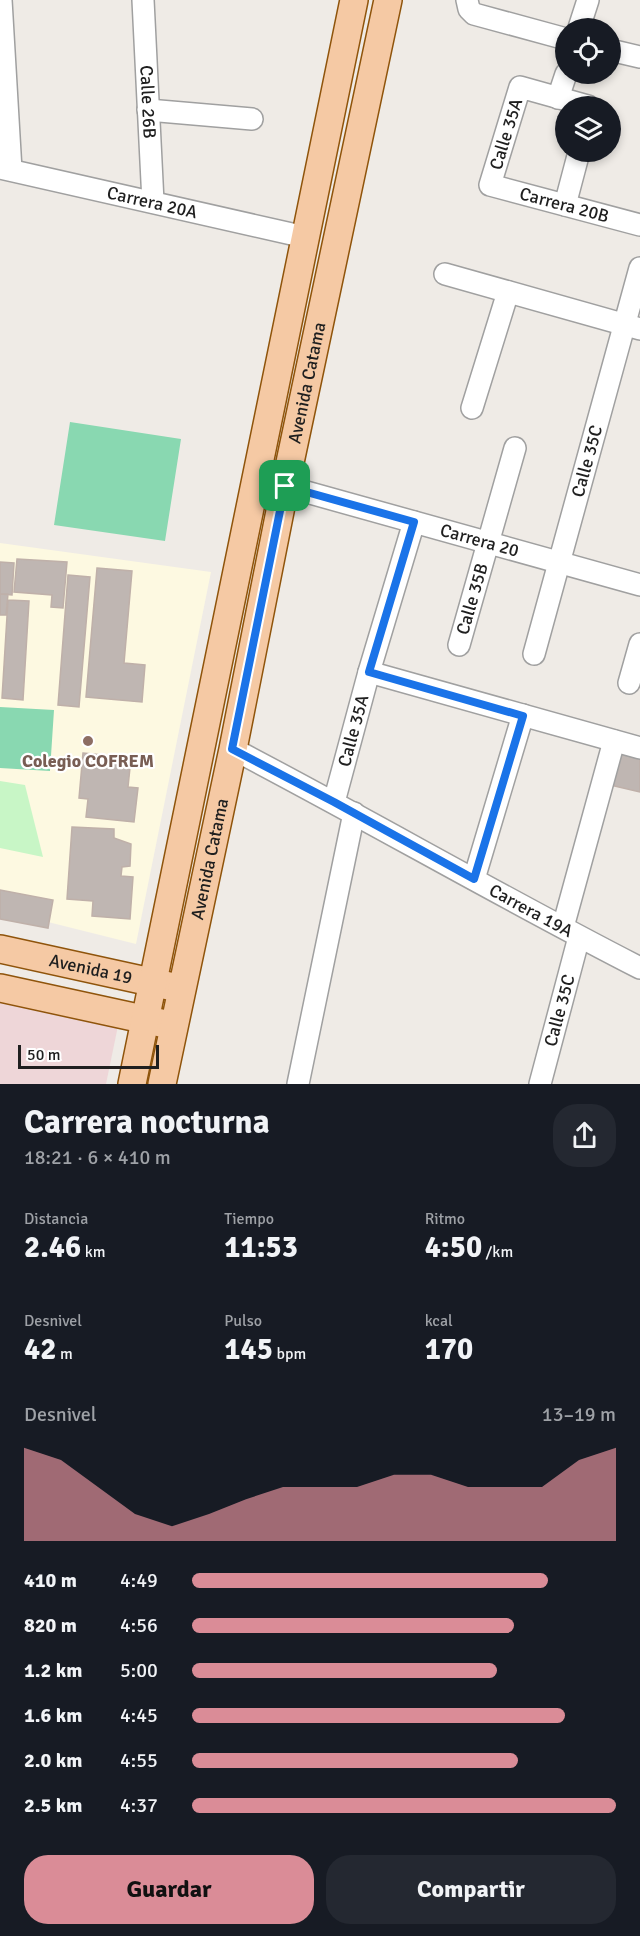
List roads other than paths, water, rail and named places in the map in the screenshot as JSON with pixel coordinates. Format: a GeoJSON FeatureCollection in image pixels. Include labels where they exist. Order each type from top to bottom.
{"type":"FeatureCollection","features":[{"type":"Feature","properties":{"kind":"main road","name":"Avenida Catama"},"geometry":{"type":"LineString","coordinates":[[132,1084],[354,0]]}},
{"type":"Feature","properties":{"kind":"main road","name":"Avenida Catama"},"geometry":{"type":"LineString","coordinates":[[162,1084],[388,0]]}},
{"type":"Feature","properties":{"kind":"main road","name":"Avenida 19"},"geometry":{"type":"LineString","coordinates":[[0,949],[182,988]]}},
{"type":"Feature","properties":{"kind":"main road","name":"Avenida 19"},"geometry":{"type":"LineString","coordinates":[[0,988],[174,1026]]}},
{"type":"Feature","properties":{"kind":"street"},"geometry":{"type":"LineString","coordinates":[[1,0],[6,169]]}},
{"type":"Feature","properties":{"kind":"street","name":"Calle 26B"},"geometry":{"type":"LineString","coordinates":[[143,0],[153,202]]}},
{"type":"Feature","properties":{"kind":"street"},"geometry":{"type":"LineString","coordinates":[[467,0],[469,9],[474,14],[555,36]]}},
{"type":"Feature","properties":{"kind":"street"},"geometry":{"type":"LineString","coordinates":[[582,18],[588,0]]}},
{"type":"Feature","properties":{"kind":"street"},"geometry":{"type":"LineString","coordinates":[[621,53],[640,57]]}},
{"type":"Feature","properties":{"kind":"street","name":"Calle 35A"},"geometry":{"type":"LineString","coordinates":[[490,185],[520,87],[555,97]]}},
{"type":"Feature","properties":{"kind":"street"},"geometry":{"type":"LineString","coordinates":[[148,110],[252,119]]}},
{"type":"Feature","properties":{"kind":"street"},"geometry":{"type":"LineString","coordinates":[[565,205],[576,162]]}},
{"type":"Feature","properties":{"kind":"street","name":"Carrera 20A"},"geometry":{"type":"LineString","coordinates":[[6,169],[305,237]]}},
{"type":"Feature","properties":{"kind":"street","name":"Carrera 20B"},"geometry":{"type":"LineString","coordinates":[[490,185],[640,225]]}},
{"type":"Feature","properties":{"kind":"street","name":"Calle 35C"},"geometry":{"type":"LineString","coordinates":[[534,654],[632,327],[640,268]]}},
{"type":"Feature","properties":{"kind":"street"},"geometry":{"type":"LineString","coordinates":[[446,274],[632,327]]}},
{"type":"Feature","properties":{"kind":"street"},"geometry":{"type":"LineString","coordinates":[[472,408],[508,292]]}},
{"type":"Feature","properties":{"kind":"street","name":"Calle 35B"},"geometry":{"type":"LineString","coordinates":[[459,645],[515,448]]}},
{"type":"Feature","properties":{"kind":"street","name":"Carrera 20"},"geometry":{"type":"LineString","coordinates":[[285,486],[640,585]]}},
{"type":"Feature","properties":{"kind":"street","name":"Calle 35A"},"geometry":{"type":"LineString","coordinates":[[334,802],[369,672],[414,522]]}},
{"type":"Feature","properties":{"kind":"street"},"geometry":{"type":"LineString","coordinates":[[629,683],[640,644]]}},
{"type":"Feature","properties":{"kind":"street"},"geometry":{"type":"LineString","coordinates":[[369,672],[640,748]]}},
{"type":"Feature","properties":{"kind":"street"},"geometry":{"type":"LineString","coordinates":[[474,879],[523,716]]}},
{"type":"Feature","properties":{"kind":"street","name":"Calle 35C"},"geometry":{"type":"LineString","coordinates":[[540,1084],[614,741]]}},
{"type":"Feature","properties":{"kind":"street","name":"Carrera 19A"},"geometry":{"type":"LineString","coordinates":[[232,749],[640,968]]}},
{"type":"Feature","properties":{"kind":"street"},"geometry":{"type":"LineString","coordinates":[[298,1084],[354,813]]}},
{"type":"Feature","properties":{"kind":"place","name":"Colegio COFREM"},"geometry":{"type":"Point","coordinates":[88,741]}}]}
